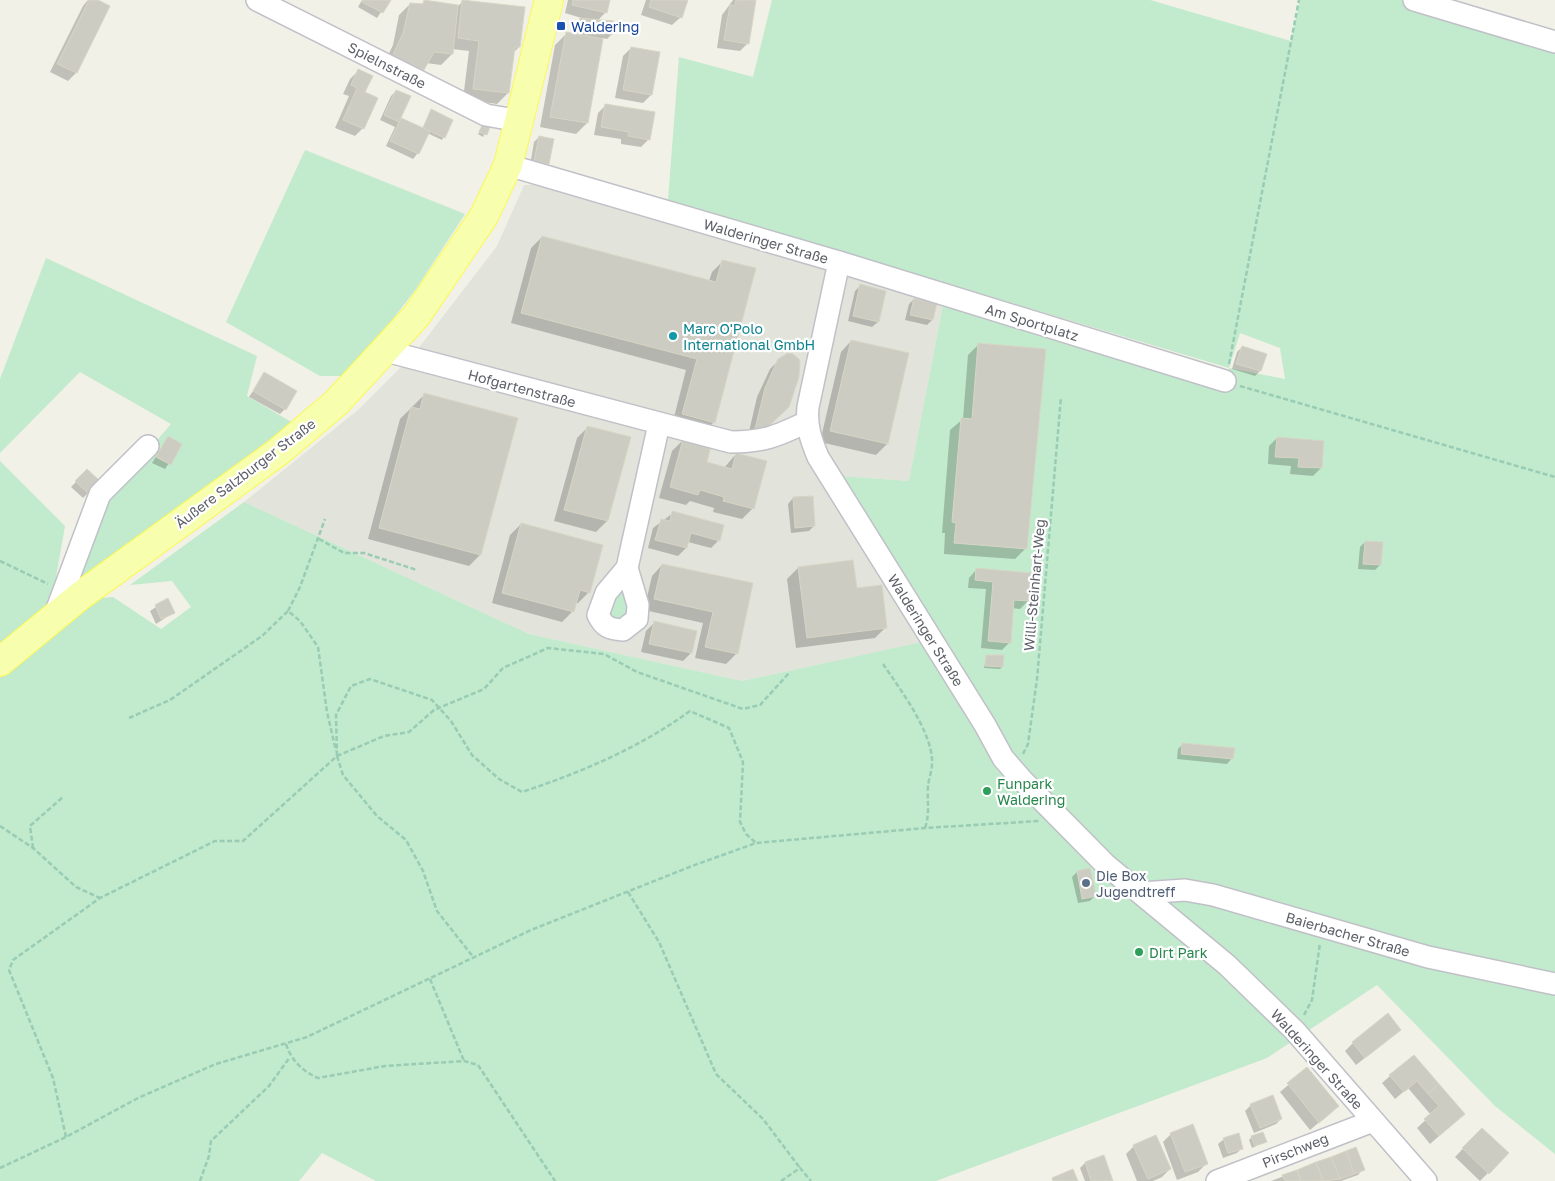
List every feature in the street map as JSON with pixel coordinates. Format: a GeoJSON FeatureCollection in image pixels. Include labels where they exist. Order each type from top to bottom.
{"type":"FeatureCollection","features":[{"type":"Feature","properties":{"kind":"main road","name":"Äußere Salzburger Straße"},"geometry":{"type":"LineString","coordinates":[[0,662],[80,596],[278,452],[336,403],[386,351],[416,315],[484,216],[508,165],[549,0]]}},
{"type":"Feature","properties":{"kind":"street","name":"Spielnstraße"},"geometry":{"type":"LineString","coordinates":[[257,0],[486,115],[520,121]]}},
{"type":"Feature","properties":{"kind":"street"},"geometry":{"type":"LineString","coordinates":[[1414,0],[1555,42]]}},
{"type":"Feature","properties":{"kind":"street","name":"Walderinger Straße"},"geometry":{"type":"LineString","coordinates":[[508,165],[839,262],[806,422],[818,457],[985,724],[1003,758],[1105,864],[1227,966],[1295,1031],[1426,1181]]}},
{"type":"Feature","properties":{"kind":"street","name":"Am Sportplatz"},"geometry":{"type":"LineString","coordinates":[[839,262],[1225,381]]}},
{"type":"Feature","properties":{"kind":"street","name":"Hofgartenstraße"},"geometry":{"type":"LineString","coordinates":[[386,351],[731,442],[754,442],[773,438],[806,422]]}},
{"type":"Feature","properties":{"kind":"street"},"geometry":{"type":"LineString","coordinates":[[627,568],[659,424]]}},
{"type":"Feature","properties":{"kind":"street"},"geometry":{"type":"LineString","coordinates":[[54,617],[100,494],[148,446]]}},
{"type":"Feature","properties":{"kind":"street","name":"Baierbacher Straße"},"geometry":{"type":"LineString","coordinates":[[1142,893],[1185,890],[1213,895],[1428,957],[1555,984]]}},
{"type":"Feature","properties":{"kind":"street","name":"Pirschweg"},"geometry":{"type":"LineString","coordinates":[[1217,1181],[1372,1121]]}},
{"type":"Feature","properties":{"kind":"path"},"geometry":{"type":"LineString","coordinates":[[1299,0],[1225,381],[1555,477]]}},
{"type":"Feature","properties":{"kind":"path","name":"Willi-Steinhart-Weg"},"geometry":{"type":"LineString","coordinates":[[1014,771],[1028,744],[1037,679],[1061,396]]}},
{"type":"Feature","properties":{"kind":"path"},"geometry":{"type":"LineString","coordinates":[[129,718],[170,700],[262,636],[288,612],[319,539],[324,518]]}},
{"type":"Feature","properties":{"kind":"path"},"geometry":{"type":"LineString","coordinates":[[319,539],[344,553],[364,553],[417,570]]}},
{"type":"Feature","properties":{"kind":"path"},"geometry":{"type":"LineString","coordinates":[[0,562],[46,584]]}},
{"type":"Feature","properties":{"kind":"path"},"geometry":{"type":"LineString","coordinates":[[288,612],[300,621],[318,647],[327,712],[343,775],[377,816],[406,840],[422,871],[437,911],[474,958]]}},
{"type":"Feature","properties":{"kind":"path"},"geometry":{"type":"LineString","coordinates":[[66,1137],[53,1078],[9,970],[13,960],[100,898],[215,841],[243,841],[337,756],[384,736],[409,732],[439,708],[484,689],[503,668],[548,648],[604,654],[637,672],[743,709],[760,705],[789,673]]}},
{"type":"Feature","properties":{"kind":"path"},"geometry":{"type":"LineString","coordinates":[[883,664],[910,703],[923,730],[932,759],[928,787],[928,818],[925,828]]}},
{"type":"Feature","properties":{"kind":"path"},"geometry":{"type":"LineString","coordinates":[[337,756],[336,715],[351,686],[370,679],[432,700],[451,721],[472,755],[499,779],[522,792],[577,774],[642,742],[690,711],[729,728],[743,762],[740,822],[746,834],[756,843]]}},
{"type":"Feature","properties":{"kind":"path"},"geometry":{"type":"LineString","coordinates":[[34,848],[30,826],[63,797]]}},
{"type":"Feature","properties":{"kind":"path"},"geometry":{"type":"LineString","coordinates":[[0,1168],[66,1137],[138,1098],[216,1064],[307,1037],[531,930],[756,843],[925,828],[1063,820]]}},
{"type":"Feature","properties":{"kind":"path"},"geometry":{"type":"LineString","coordinates":[[0,826],[34,848],[76,887],[100,898]]}},
{"type":"Feature","properties":{"kind":"path"},"geometry":{"type":"LineString","coordinates":[[628,892],[659,942],[716,1074],[763,1119],[812,1181]]}},
{"type":"Feature","properties":{"kind":"path"},"geometry":{"type":"LineString","coordinates":[[1295,1031],[1312,1000],[1322,927]]}},
{"type":"Feature","properties":{"kind":"path"},"geometry":{"type":"LineString","coordinates":[[430,979],[464,1060]]}},
{"type":"Feature","properties":{"kind":"path"},"geometry":{"type":"LineString","coordinates":[[286,1044],[290,1057],[309,1074],[318,1078],[385,1066],[464,1060],[478,1065],[555,1181]]}},
{"type":"Feature","properties":{"kind":"path"},"geometry":{"type":"LineString","coordinates":[[200,1181],[209,1156],[211,1141],[269,1086],[290,1057]]}},
{"type":"Feature","properties":{"kind":"path"},"geometry":{"type":"LineString","coordinates":[[781,1181],[800,1168]]}},
{"type":"Feature","properties":{"kind":"shaded area"},"geometry":{"type":"Polygon","coordinates":[[[543,184],[944,300],[909,481],[842,476],[923,642],[742,681],[529,634],[244,502],[359,409],[414,354],[497,246],[524,185],[543,184]]]}},
{"type":"Feature","properties":{"kind":"green space"},"geometry":{"type":"Polygon","coordinates":[[[772,0],[1150,0],[1291,41],[1300,0],[1452,0],[1555,32],[1555,1154],[1495,1106],[1377,985],[1267,1058],[936,1181],[376,1181],[322,1153],[299,1181],[0,1181],[0,461],[65,526],[56,577],[70,601],[113,597],[161,629],[191,607],[172,581],[130,585],[244,502],[529,634],[742,681],[922,642],[841,476],[909,481],[944,300],[1226,385],[1229,368],[668,200],[679,57],[753,77],[772,0]],[[1240,333],[1229,368],[1285,379],[1280,348],[1240,333]]]}},
{"type":"Feature","properties":{"kind":"green space"},"geometry":{"type":"Polygon","coordinates":[[[305,150],[465,214],[416,289],[379,337],[341,376],[320,376],[226,322],[305,150]]]}},
{"type":"Feature","properties":{"kind":"green space"},"geometry":{"type":"Polygon","coordinates":[[[46,258],[257,356],[247,396],[293,423],[76,583],[106,500],[171,424],[80,372],[0,453],[0,379],[46,258]]]}},
{"type":"Feature","properties":{"kind":"green space"},"geometry":{"type":"Polygon","coordinates":[[[623,590],[629,613],[621,620],[609,617],[609,606],[623,590]]]}},
{"type":"Feature","properties":{"kind":"building"},"geometry":{"type":"Polygon","coordinates":[[[89,0],[98,0],[110,6],[77,73],[57,64],[89,0]]]}},
{"type":"Feature","properties":{"kind":"building"},"geometry":{"type":"Polygon","coordinates":[[[363,0],[391,0],[383,13],[362,2],[363,0]]]}},
{"type":"Feature","properties":{"kind":"building"},"geometry":{"type":"Polygon","coordinates":[[[424,0],[458,5],[453,54],[434,52],[424,70],[391,59],[403,33],[410,3],[423,4],[424,0]]]}},
{"type":"Feature","properties":{"kind":"building"},"geometry":{"type":"Polygon","coordinates":[[[462,0],[525,7],[520,47],[515,47],[509,93],[473,89],[479,41],[458,38],[462,0]]]}},
{"type":"Feature","properties":{"kind":"building"},"geometry":{"type":"Polygon","coordinates":[[[573,0],[610,0],[607,13],[572,5],[573,0]]]}},
{"type":"Feature","properties":{"kind":"building"},"geometry":{"type":"Polygon","coordinates":[[[651,0],[688,0],[682,18],[649,7],[651,0]]]}},
{"type":"Feature","properties":{"kind":"building"},"geometry":{"type":"Polygon","coordinates":[[[736,0],[756,0],[749,44],[724,40],[730,5],[735,6],[736,0]]]}},
{"type":"Feature","properties":{"kind":"building"},"geometry":{"type":"Polygon","coordinates":[[[580,18],[614,21],[613,34],[579,31],[580,18]]]}},
{"type":"Feature","properties":{"kind":"building"},"geometry":{"type":"Polygon","coordinates":[[[566,32],[603,39],[588,123],[550,117],[566,32]]]}},
{"type":"Feature","properties":{"kind":"building"},"geometry":{"type":"Polygon","coordinates":[[[631,47],[660,52],[652,95],[623,90],[631,47]]]}},
{"type":"Feature","properties":{"kind":"building"},"geometry":{"type":"Polygon","coordinates":[[[358,69],[373,76],[365,92],[378,98],[364,129],[343,120],[357,88],[351,85],[358,69]]]}},
{"type":"Feature","properties":{"kind":"building"},"geometry":{"type":"Polygon","coordinates":[[[396,90],[411,96],[399,122],[384,115],[396,90]]]}},
{"type":"Feature","properties":{"kind":"building"},"geometry":{"type":"Polygon","coordinates":[[[605,104],[655,112],[650,140],[628,136],[629,132],[601,127],[605,104]]]}},
{"type":"Feature","properties":{"kind":"building"},"geometry":{"type":"Polygon","coordinates":[[[431,109],[453,120],[445,138],[423,128],[431,109]]]}},
{"type":"Feature","properties":{"kind":"building"},"geometry":{"type":"Polygon","coordinates":[[[401,118],[430,131],[419,154],[390,141],[401,118]]]}},
{"type":"Feature","properties":{"kind":"building"},"geometry":{"type":"Polygon","coordinates":[[[484,121],[491,124],[487,135],[479,132],[484,121]]]}},
{"type":"Feature","properties":{"kind":"building"},"geometry":{"type":"Polygon","coordinates":[[[539,136],[554,139],[549,164],[534,161],[539,136]]]}},
{"type":"Feature","properties":{"kind":"building","name":"Marc O'Polo International GmbH"},"geometry":{"type":"Polygon","coordinates":[[[542,236],[716,282],[722,260],[756,268],[715,423],[682,414],[697,359],[521,313],[542,236]]]}},
{"type":"Feature","properties":{"kind":"building"},"geometry":{"type":"Polygon","coordinates":[[[860,284],[886,291],[879,322],[853,316],[860,284]]]}},
{"type":"Feature","properties":{"kind":"building"},"geometry":{"type":"Polygon","coordinates":[[[914,298],[937,303],[933,320],[910,315],[914,298]]]}},
{"type":"Feature","properties":{"kind":"building"},"geometry":{"type":"Polygon","coordinates":[[[851,340],[909,353],[888,444],[830,431],[851,340]]]}},
{"type":"Feature","properties":{"kind":"building"},"geometry":{"type":"Polygon","coordinates":[[[978,343],[1046,349],[1027,549],[954,543],[956,523],[952,522],[961,418],[972,419],[978,343]]]}},
{"type":"Feature","properties":{"kind":"building"},"geometry":{"type":"Polygon","coordinates":[[[1242,346],[1267,354],[1261,371],[1236,364],[1242,346]]]}},
{"type":"Feature","properties":{"kind":"building"},"geometry":{"type":"Polygon","coordinates":[[[788,353],[793,354],[800,360],[799,377],[789,407],[769,426],[755,429],[765,388],[778,359],[788,353]]]}},
{"type":"Feature","properties":{"kind":"building"},"geometry":{"type":"Polygon","coordinates":[[[264,372],[297,391],[286,410],[253,391],[264,372]]]}},
{"type":"Feature","properties":{"kind":"building"},"geometry":{"type":"Polygon","coordinates":[[[424,393],[518,418],[481,555],[379,528],[411,407],[420,409],[424,393]]]}},
{"type":"Feature","properties":{"kind":"building"},"geometry":{"type":"Polygon","coordinates":[[[587,426],[631,437],[608,521],[564,510],[587,426]]]}},
{"type":"Feature","properties":{"kind":"building"},"geometry":{"type":"Polygon","coordinates":[[[168,436],[182,444],[171,465],[156,457],[168,436]]]}},
{"type":"Feature","properties":{"kind":"building"},"geometry":{"type":"Polygon","coordinates":[[[1277,437],[1324,441],[1322,468],[1298,467],[1299,458],[1275,457],[1277,437]]]}},
{"type":"Feature","properties":{"kind":"building"},"geometry":{"type":"Polygon","coordinates":[[[683,439],[711,446],[707,462],[732,469],[736,453],[767,461],[754,509],[723,501],[724,497],[700,490],[698,495],[670,487],[683,439]]]}},
{"type":"Feature","properties":{"kind":"building"},"geometry":{"type":"Polygon","coordinates":[[[87,469],[101,482],[89,494],[75,481],[87,469]]]}},
{"type":"Feature","properties":{"kind":"building"},"geometry":{"type":"Polygon","coordinates":[[[813,496],[815,526],[795,528],[793,497],[813,496]]]}},
{"type":"Feature","properties":{"kind":"building"},"geometry":{"type":"Polygon","coordinates":[[[672,511],[724,525],[720,541],[691,533],[687,548],[655,540],[661,519],[670,521],[672,511]]]}},
{"type":"Feature","properties":{"kind":"building"},"geometry":{"type":"Polygon","coordinates":[[[521,523],[603,545],[590,593],[580,590],[574,612],[502,593],[521,523]]]}},
{"type":"Feature","properties":{"kind":"building"},"geometry":{"type":"Polygon","coordinates":[[[1365,541],[1383,542],[1381,565],[1363,564],[1365,541]]]}},
{"type":"Feature","properties":{"kind":"building"},"geometry":{"type":"Polygon","coordinates":[[[853,560],[857,588],[882,585],[887,628],[807,638],[798,567],[853,560]]]}},
{"type":"Feature","properties":{"kind":"building"},"geometry":{"type":"Polygon","coordinates":[[[662,564],[753,583],[738,654],[705,647],[713,612],[654,599],[662,564]]]}},
{"type":"Feature","properties":{"kind":"building"},"geometry":{"type":"Polygon","coordinates":[[[976,568],[1031,573],[1029,601],[1014,600],[1011,643],[988,641],[993,582],[975,580],[976,568]]]}},
{"type":"Feature","properties":{"kind":"building"},"geometry":{"type":"Polygon","coordinates":[[[168,598],[175,613],[161,619],[155,605],[168,598]]]}},
{"type":"Feature","properties":{"kind":"building"},"geometry":{"type":"Polygon","coordinates":[[[654,621],[697,631],[692,653],[649,644],[654,621]]]}},
{"type":"Feature","properties":{"kind":"building"},"geometry":{"type":"Polygon","coordinates":[[[986,655],[1004,655],[1003,667],[985,666],[986,655]]]}},
{"type":"Feature","properties":{"kind":"building"},"geometry":{"type":"Polygon","coordinates":[[[1182,743],[1235,748],[1233,759],[1181,754],[1182,743]]]}},
{"type":"Feature","properties":{"kind":"building","name":"Die Box Jugendtreff"},"geometry":{"type":"Polygon","coordinates":[[[1090,868],[1096,896],[1082,899],[1077,871],[1090,868]]]}},
{"type":"Feature","properties":{"kind":"building"},"geometry":{"type":"Polygon","coordinates":[[[1388,1013],[1401,1030],[1365,1058],[1352,1042],[1388,1013]]]}},
{"type":"Feature","properties":{"kind":"building"},"geometry":{"type":"Polygon","coordinates":[[[1414,1055],[1439,1084],[1428,1094],[1417,1081],[1404,1092],[1389,1075],[1414,1055]]]}},
{"type":"Feature","properties":{"kind":"building"},"geometry":{"type":"Polygon","coordinates":[[[1307,1067],[1339,1106],[1319,1123],[1287,1083],[1307,1067]]]}},
{"type":"Feature","properties":{"kind":"building"},"geometry":{"type":"Polygon","coordinates":[[[1439,1084],[1465,1114],[1439,1136],[1424,1119],[1439,1106],[1428,1094],[1439,1084]]]}},
{"type":"Feature","properties":{"kind":"building"},"geometry":{"type":"Polygon","coordinates":[[[1273,1095],[1282,1119],[1260,1128],[1250,1104],[1273,1095]]]}},
{"type":"Feature","properties":{"kind":"building"},"geometry":{"type":"Polygon","coordinates":[[[1193,1124],[1208,1164],[1185,1172],[1170,1133],[1193,1124]]]}},
{"type":"Feature","properties":{"kind":"building"},"geometry":{"type":"Polygon","coordinates":[[[1482,1128],[1509,1153],[1489,1174],[1462,1148],[1482,1128]]]}},
{"type":"Feature","properties":{"kind":"building"},"geometry":{"type":"Polygon","coordinates":[[[1263,1132],[1267,1142],[1255,1146],[1251,1136],[1263,1132]]]}},
{"type":"Feature","properties":{"kind":"building"},"geometry":{"type":"Polygon","coordinates":[[[1239,1133],[1243,1149],[1228,1153],[1223,1138],[1239,1133]]]}},
{"type":"Feature","properties":{"kind":"building"},"geometry":{"type":"Polygon","coordinates":[[[1156,1135],[1171,1169],[1148,1179],[1133,1145],[1156,1135]]]}},
{"type":"Feature","properties":{"kind":"building"},"geometry":{"type":"Polygon","coordinates":[[[1356,1147],[1365,1170],[1354,1174],[1346,1151],[1356,1147]]]}},
{"type":"Feature","properties":{"kind":"building"},"geometry":{"type":"Polygon","coordinates":[[[1346,1151],[1354,1174],[1340,1179],[1331,1157],[1346,1151]]]}},
{"type":"Feature","properties":{"kind":"building"},"geometry":{"type":"Polygon","coordinates":[[[1104,1155],[1113,1181],[1091,1181],[1085,1162],[1104,1155]]]}},
{"type":"Feature","properties":{"kind":"building"},"geometry":{"type":"Polygon","coordinates":[[[1331,1157],[1340,1179],[1323,1181],[1316,1162],[1331,1157]]]}},
{"type":"Feature","properties":{"kind":"building"},"geometry":{"type":"Polygon","coordinates":[[[1316,1162],[1323,1181],[1301,1181],[1297,1170],[1316,1162]]]}},
{"type":"Feature","properties":{"kind":"building"},"geometry":{"type":"Polygon","coordinates":[[[1073,1169],[1078,1181],[1053,1181],[1052,1178],[1073,1169]]]}},
{"type":"Feature","properties":{"kind":"building"},"geometry":{"type":"Polygon","coordinates":[[[1297,1170],[1301,1181],[1285,1181],[1282,1175],[1297,1170]]]}},
{"type":"Feature","properties":{"kind":"place","name":"Waldering"},"geometry":{"type":"Point","coordinates":[561,26]}},
{"type":"Feature","properties":{"kind":"place","name":"Marc O'Polo International GmbH"},"geometry":{"type":"Point","coordinates":[673,336]}},
{"type":"Feature","properties":{"kind":"place","name":"Funpark Waldering"},"geometry":{"type":"Point","coordinates":[987,791]}},
{"type":"Feature","properties":{"kind":"place","name":"Die Box Jugendtreff"},"geometry":{"type":"Point","coordinates":[1086,883]}},
{"type":"Feature","properties":{"kind":"place","name":"Dirt Park"},"geometry":{"type":"Point","coordinates":[1139,952]}}]}
